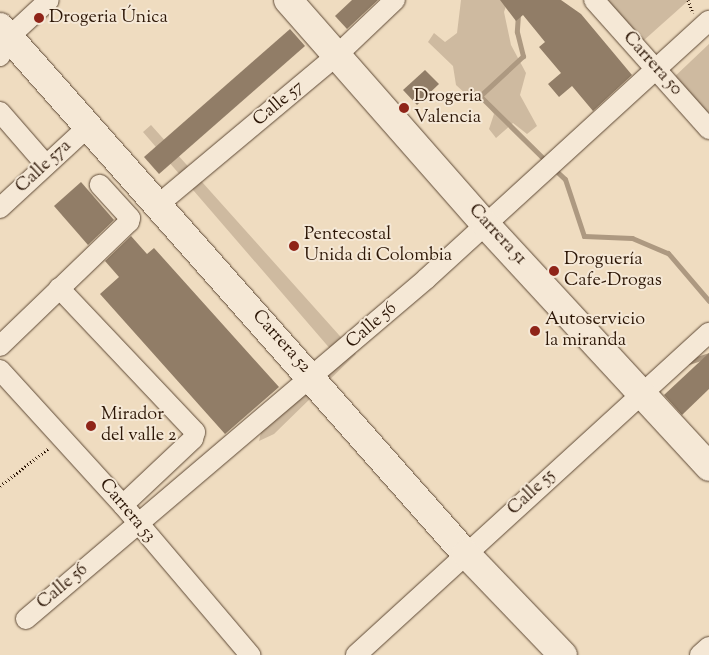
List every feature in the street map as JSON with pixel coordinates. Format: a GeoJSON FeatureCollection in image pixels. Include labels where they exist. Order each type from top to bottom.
{"type":"FeatureCollection","features":[{"type":"Feature","properties":{"kind":"main road","name":"Carrera 51"},"geometry":{"type":"LineString","coordinates":[[288,0],[486,225],[643,392],[709,467]]}},
{"type":"Feature","properties":{"kind":"main road","name":"Carrera 52"},"geometry":{"type":"LineString","coordinates":[[3,40],[89,126],[313,378],[466,554],[563,655]]}},
{"type":"Feature","properties":{"kind":"street"},"geometry":{"type":"LineString","coordinates":[[3,40],[49,0]]}},
{"type":"Feature","properties":{"kind":"street","name":"Calle 57"},"geometry":{"type":"LineString","coordinates":[[158,204],[337,55],[395,0]]}},
{"type":"Feature","properties":{"kind":"street","name":"Carrera 50"},"geometry":{"type":"LineString","coordinates":[[594,0],[709,129]]}},
{"type":"Feature","properties":{"kind":"street","name":"Calle 56"},"geometry":{"type":"LineString","coordinates":[[26,619],[313,378],[486,225],[658,71],[701,18]]}},
{"type":"Feature","properties":{"kind":"street"},"geometry":{"type":"LineString","coordinates":[[0,112],[46,165]]}},
{"type":"Feature","properties":{"kind":"street","name":"Calle 57a"},"geometry":{"type":"LineString","coordinates":[[0,208],[89,126]]}},
{"type":"Feature","properties":{"kind":"street"},"geometry":{"type":"LineString","coordinates":[[0,346],[129,222],[130,218],[100,185]]}},
{"type":"Feature","properties":{"kind":"street"},"geometry":{"type":"LineString","coordinates":[[59,288],[196,432],[192,439],[123,505]]}},
{"type":"Feature","properties":{"kind":"street","name":"Calle 55"},"geometry":{"type":"LineString","coordinates":[[356,655],[709,333]]}},
{"type":"Feature","properties":{"kind":"street","name":"Carrera 53"},"geometry":{"type":"LineString","coordinates":[[0,370],[64,437],[250,655]]}},
{"type":"Feature","properties":{"kind":"street"},"geometry":{"type":"LineString","coordinates":[[700,655],[709,647]]}},
{"type":"Feature","properties":{"kind":"path"},"geometry":{"type":"LineString","coordinates":[[688,0],[701,18]]}},
{"type":"Feature","properties":{"kind":"path"},"geometry":{"type":"LineString","coordinates":[[0,486],[64,437]]}},
{"type":"Feature","properties":{"kind":"shaded area"},"geometry":{"type":"Polygon","coordinates":[[[461,0],[508,0],[504,12],[511,45],[526,73],[520,95],[537,126],[527,134],[513,123],[496,138],[489,129],[494,114],[476,91],[469,97],[456,85],[453,66],[428,42],[434,33],[445,42],[457,33],[461,0]]]}},
{"type":"Feature","properties":{"kind":"shaded area"},"geometry":{"type":"Polygon","coordinates":[[[606,0],[689,0],[643,41],[606,0]]]}},
{"type":"Feature","properties":{"kind":"shaded area"},"geometry":{"type":"Polygon","coordinates":[[[709,44],[709,122],[670,81],[709,44]]]}},
{"type":"Feature","properties":{"kind":"shaded area"},"geometry":{"type":"Polygon","coordinates":[[[151,125],[356,354],[274,434],[259,441],[262,428],[332,351],[143,132],[151,125]]]}},
{"type":"Feature","properties":{"kind":"building"},"geometry":{"type":"Polygon","coordinates":[[[352,0],[378,0],[347,29],[335,16],[352,0]]]}},
{"type":"Feature","properties":{"kind":"building"},"geometry":{"type":"Polygon","coordinates":[[[500,0],[561,0],[581,14],[632,75],[593,111],[572,86],[559,97],[548,84],[561,73],[539,47],[545,42],[523,15],[516,21],[500,0]]]}},
{"type":"Feature","properties":{"kind":"building"},"geometry":{"type":"Polygon","coordinates":[[[290,29],[305,46],[159,174],[144,157],[290,29]]]}},
{"type":"Feature","properties":{"kind":"building"},"geometry":{"type":"Polygon","coordinates":[[[425,70],[439,84],[417,105],[403,90],[425,70]]]}},
{"type":"Feature","properties":{"kind":"building"},"geometry":{"type":"Polygon","coordinates":[[[81,182],[114,220],[88,245],[54,206],[81,182]]]}},
{"type":"Feature","properties":{"kind":"building"},"geometry":{"type":"Polygon","coordinates":[[[131,236],[147,254],[154,248],[279,387],[225,434],[100,294],[119,277],[105,261],[131,236]]]}},
{"type":"Feature","properties":{"kind":"building"},"geometry":{"type":"Polygon","coordinates":[[[709,353],[709,389],[682,415],[664,395],[709,353]]]}},
{"type":"Feature","properties":{"kind":"waterway"},"geometry":{"type":"LineString","coordinates":[[519,0],[517,32],[523,56],[480,96],[547,162]]}},
{"type":"Feature","properties":{"kind":"waterway"},"geometry":{"type":"LineString","coordinates":[[553,168],[565,179],[584,236],[632,238],[668,253],[709,301]]}},
{"type":"Feature","properties":{"kind":"waterway"},"geometry":{"type":"LineString","coordinates":[[688,362],[709,355]]}},
{"type":"Feature","properties":{"kind":"place","name":"Drogeria Única"},"geometry":{"type":"Point","coordinates":[39,18]}},
{"type":"Feature","properties":{"kind":"place","name":"Drogeria Valencia"},"geometry":{"type":"Point","coordinates":[404,108]}},
{"type":"Feature","properties":{"kind":"place","name":"Pentecostal Unida di Colombia"},"geometry":{"type":"Point","coordinates":[294,246]}},
{"type":"Feature","properties":{"kind":"place","name":"Droguería Cafe-Drogas"},"geometry":{"type":"Point","coordinates":[554,271]}},
{"type":"Feature","properties":{"kind":"place","name":"Autoservicio la miranda"},"geometry":{"type":"Point","coordinates":[535,331]}},
{"type":"Feature","properties":{"kind":"place","name":"Mirador del valle 2"},"geometry":{"type":"Point","coordinates":[91,426]}}]}
